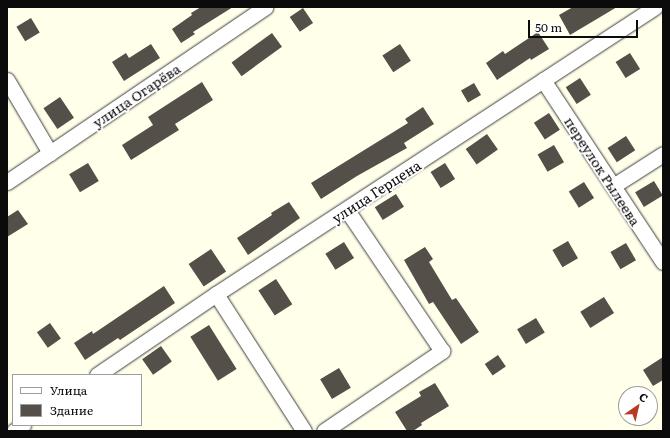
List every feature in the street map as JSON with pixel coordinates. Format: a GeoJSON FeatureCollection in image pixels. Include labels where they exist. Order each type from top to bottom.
{"type":"FeatureCollection","features":[{"type":"Feature","properties":{"kind":"street","name":"улица Огарёва"},"geometry":{"type":"LineString","coordinates":[[7,182],[265,7]]}},
{"type":"Feature","properties":{"kind":"street","name":"улица Герцена"},"geometry":{"type":"LineString","coordinates":[[98,374],[216,294],[347,210],[655,7]]}},
{"type":"Feature","properties":{"kind":"street"},"geometry":{"type":"LineString","coordinates":[[7,80],[50,153]]}},
{"type":"Feature","properties":{"kind":"street","name":"переулок Рылеева"},"geometry":{"type":"LineString","coordinates":[[544,80],[663,262]]}},
{"type":"Feature","properties":{"kind":"street"},"geometry":{"type":"LineString","coordinates":[[613,186],[663,154]]}},
{"type":"Feature","properties":{"kind":"street"},"geometry":{"type":"LineString","coordinates":[[324,431],[442,350],[347,210]]}},
{"type":"Feature","properties":{"kind":"street"},"geometry":{"type":"LineString","coordinates":[[216,294],[304,431]]}},
{"type":"Feature","properties":{"kind":"building"},"geometry":{"type":"Polygon","coordinates":[[[201,7],[233,7],[193,32],[195,34],[181,43],[172,29],[192,15],[191,13],[201,7]]]}},
{"type":"Feature","properties":{"kind":"building"},"geometry":{"type":"Polygon","coordinates":[[[573,7],[617,7],[570,35],[559,15],[573,7]]]}},
{"type":"Feature","properties":{"kind":"building"},"geometry":{"type":"Polygon","coordinates":[[[303,8],[313,23],[300,32],[290,17],[303,8]]]}},
{"type":"Feature","properties":{"kind":"building"},"geometry":{"type":"Polygon","coordinates":[[[31,18],[40,33],[25,41],[16,27],[31,18]]]}},
{"type":"Feature","properties":{"kind":"building"},"geometry":{"type":"Polygon","coordinates":[[[538,32],[549,49],[531,60],[530,58],[497,80],[486,63],[503,51],[505,54],[538,32]]]}},
{"type":"Feature","properties":{"kind":"building"},"geometry":{"type":"Polygon","coordinates":[[[272,33],[282,47],[242,76],[232,62],[272,33]]]}},
{"type":"Feature","properties":{"kind":"building"},"geometry":{"type":"Polygon","coordinates":[[[151,44],[160,58],[124,81],[112,62],[126,53],[129,58],[151,44]]]}},
{"type":"Feature","properties":{"kind":"building"},"geometry":{"type":"Polygon","coordinates":[[[400,44],[411,61],[393,72],[382,55],[400,44]]]}},
{"type":"Feature","properties":{"kind":"building"},"geometry":{"type":"Polygon","coordinates":[[[630,53],[640,69],[626,78],[616,62],[630,53]]]}},
{"type":"Feature","properties":{"kind":"building"},"geometry":{"type":"Polygon","coordinates":[[[580,78],[591,95],[577,104],[566,87],[580,78]]]}},
{"type":"Feature","properties":{"kind":"building"},"geometry":{"type":"Polygon","coordinates":[[[202,82],[213,100],[175,124],[179,130],[131,160],[122,145],[153,125],[148,117],[202,82]]]}},
{"type":"Feature","properties":{"kind":"building"},"geometry":{"type":"Polygon","coordinates":[[[474,83],[481,95],[468,103],[461,90],[474,83]]]}},
{"type":"Feature","properties":{"kind":"building"},"geometry":{"type":"Polygon","coordinates":[[[60,97],[74,118],[57,129],[43,108],[60,97]]]}},
{"type":"Feature","properties":{"kind":"building"},"geometry":{"type":"Polygon","coordinates":[[[423,107],[434,124],[404,143],[407,148],[357,176],[321,199],[311,183],[408,123],[405,119],[423,107]]]}},
{"type":"Feature","properties":{"kind":"building"},"geometry":{"type":"Polygon","coordinates":[[[549,113],[560,130],[545,140],[534,123],[549,113]]]}},
{"type":"Feature","properties":{"kind":"building"},"geometry":{"type":"Polygon","coordinates":[[[487,134],[498,150],[477,164],[466,149],[487,134]]]}},
{"type":"Feature","properties":{"kind":"building"},"geometry":{"type":"Polygon","coordinates":[[[626,136],[635,150],[617,162],[608,148],[626,136]]]}},
{"type":"Feature","properties":{"kind":"building"},"geometry":{"type":"Polygon","coordinates":[[[554,145],[564,162],[548,172],[538,154],[554,145]]]}},
{"type":"Feature","properties":{"kind":"building"},"geometry":{"type":"Polygon","coordinates":[[[88,163],[99,181],[80,192],[69,174],[88,163]]]}},
{"type":"Feature","properties":{"kind":"building"},"geometry":{"type":"Polygon","coordinates":[[[445,163],[455,179],[441,188],[431,172],[445,163]]]}},
{"type":"Feature","properties":{"kind":"building"},"geometry":{"type":"Polygon","coordinates":[[[654,181],[663,196],[644,207],[635,192],[654,181]]]}},
{"type":"Feature","properties":{"kind":"building"},"geometry":{"type":"Polygon","coordinates":[[[584,182],[594,198],[579,208],[569,192],[584,182]]]}},
{"type":"Feature","properties":{"kind":"building"},"geometry":{"type":"Polygon","coordinates":[[[396,194],[404,207],[383,220],[375,207],[396,194]]]}},
{"type":"Feature","properties":{"kind":"building"},"geometry":{"type":"Polygon","coordinates":[[[289,202],[300,218],[248,255],[237,238],[272,215],[271,213],[289,202]]]}},
{"type":"Feature","properties":{"kind":"building"},"geometry":{"type":"Polygon","coordinates":[[[18,210],[28,224],[7,237],[7,217],[18,210]]]}},
{"type":"Feature","properties":{"kind":"building"},"geometry":{"type":"Polygon","coordinates":[[[568,241],[578,258],[562,267],[552,250],[568,241]]]}},
{"type":"Feature","properties":{"kind":"building"},"geometry":{"type":"Polygon","coordinates":[[[344,242],[354,258],[335,270],[325,254],[344,242]]]}},
{"type":"Feature","properties":{"kind":"building"},"geometry":{"type":"Polygon","coordinates":[[[626,243],[636,260],[620,269],[610,252],[626,243]]]}},
{"type":"Feature","properties":{"kind":"building"},"geometry":{"type":"Polygon","coordinates":[[[425,247],[433,259],[429,262],[452,300],[456,298],[479,332],[461,344],[433,302],[429,304],[404,260],[425,247]]]}},
{"type":"Feature","properties":{"kind":"building"},"geometry":{"type":"Polygon","coordinates":[[[211,249],[226,271],[204,286],[189,264],[211,249]]]}},
{"type":"Feature","properties":{"kind":"building"},"geometry":{"type":"Polygon","coordinates":[[[276,279],[292,304],[275,316],[258,290],[276,279]]]}},
{"type":"Feature","properties":{"kind":"building"},"geometry":{"type":"Polygon","coordinates":[[[164,286],[175,303],[120,340],[118,338],[85,360],[74,343],[92,331],[93,334],[164,286]]]}},
{"type":"Feature","properties":{"kind":"building"},"geometry":{"type":"Polygon","coordinates":[[[604,297],[614,313],[590,328],[580,312],[604,297]]]}},
{"type":"Feature","properties":{"kind":"building"},"geometry":{"type":"Polygon","coordinates":[[[536,318],[545,333],[526,344],[517,329],[536,318]]]}},
{"type":"Feature","properties":{"kind":"building"},"geometry":{"type":"Polygon","coordinates":[[[50,323],[61,339],[48,348],[37,332],[50,323]]]}},
{"type":"Feature","properties":{"kind":"building"},"geometry":{"type":"Polygon","coordinates":[[[209,325],[237,369],[218,381],[190,337],[209,325]]]}},
{"type":"Feature","properties":{"kind":"building"},"geometry":{"type":"Polygon","coordinates":[[[161,346],[172,362],[153,375],[142,359],[161,346]]]}},
{"type":"Feature","properties":{"kind":"building"},"geometry":{"type":"Polygon","coordinates":[[[498,355],[506,367],[493,376],[485,364],[498,355]]]}},
{"type":"Feature","properties":{"kind":"building"},"geometry":{"type":"Polygon","coordinates":[[[663,357],[663,380],[653,386],[643,370],[663,357]]]}},
{"type":"Feature","properties":{"kind":"building"},"geometry":{"type":"Polygon","coordinates":[[[339,368],[351,388],[332,399],[320,379],[339,368]]]}},
{"type":"Feature","properties":{"kind":"building"},"geometry":{"type":"Polygon","coordinates":[[[435,383],[449,406],[421,423],[422,425],[413,431],[407,431],[395,412],[421,396],[419,392],[435,383]]]}}]}
